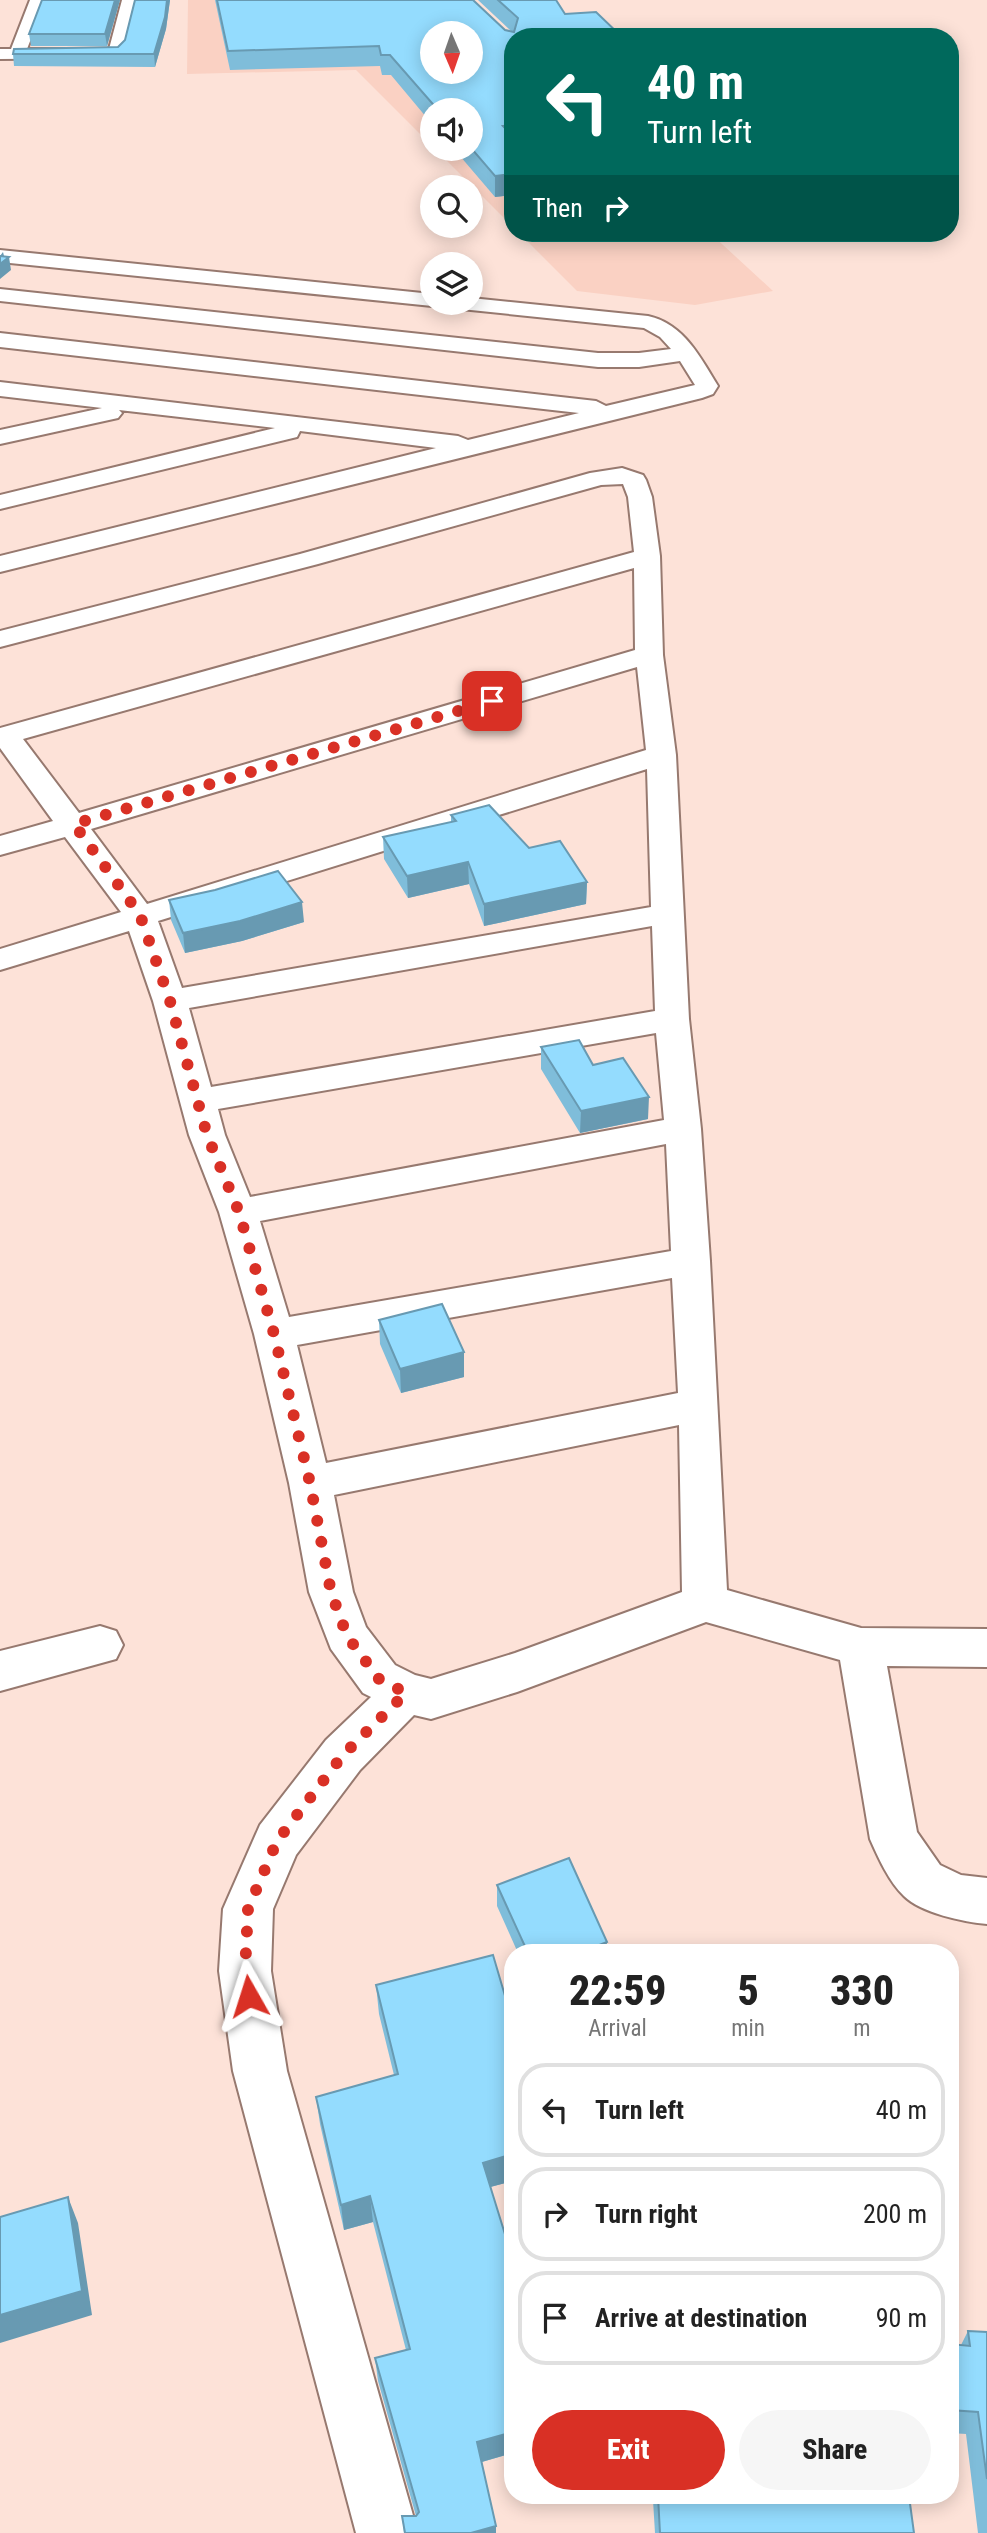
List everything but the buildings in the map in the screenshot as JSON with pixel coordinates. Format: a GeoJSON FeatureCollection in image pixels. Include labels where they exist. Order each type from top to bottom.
{"type":"FeatureCollection","features":[{"type":"Feature","properties":{"kind":"street"},"geometry":{"type":"LineString","coordinates":[[38,0],[9,54],[112,54],[116,52],[130,0]]}},
{"type":"Feature","properties":{"kind":"street"},"geometry":{"type":"LineString","coordinates":[[0,257],[420,299]]}},
{"type":"Feature","properties":{"kind":"street"},"geometry":{"type":"LineString","coordinates":[[0,295],[598,360],[639,360],[686,354]]}},
{"type":"Feature","properties":{"kind":"street"},"geometry":{"type":"LineString","coordinates":[[0,564],[481,446],[705,389],[708,386],[670,332],[648,322],[483,305]]}},
{"type":"Feature","properties":{"kind":"street"},"geometry":{"type":"LineString","coordinates":[[0,340],[616,410]]}},
{"type":"Feature","properties":{"kind":"street"},"geometry":{"type":"LineString","coordinates":[[0,389],[481,446]]}},
{"type":"Feature","properties":{"kind":"street"},"geometry":{"type":"LineString","coordinates":[[0,438],[139,406]]}},
{"type":"Feature","properties":{"kind":"street"},"geometry":{"type":"LineString","coordinates":[[0,502],[315,426]]}},
{"type":"Feature","properties":{"kind":"street"},"geometry":{"type":"LineString","coordinates":[[0,639],[309,559],[599,478],[622,475],[634,480],[640,496],[647,556],[649,655],[661,755],[672,1019],[683,1129],[699,1405],[705,1603]]}},
{"type":"Feature","properties":{"kind":"street"},"geometry":{"type":"LineString","coordinates":[[647,556],[3,736],[74,824],[140,915],[170,1001],[207,1135],[239,1212],[274,1334],[310,1483],[331,1592],[347,1636],[379,1679],[406,1693],[431,1699],[517,1672],[705,1603],[861,1647],[987,1648]]}},
{"type":"Feature","properties":{"kind":"street"},"geometry":{"type":"LineString","coordinates":[[0,846],[649,655]]}},
{"type":"Feature","properties":{"kind":"street"},"geometry":{"type":"LineString","coordinates":[[0,960],[661,755]]}},
{"type":"Feature","properties":{"kind":"street"},"geometry":{"type":"LineString","coordinates":[[170,1001],[667,914]]}},
{"type":"Feature","properties":{"kind":"street"},"geometry":{"type":"LineString","coordinates":[[198,1101],[672,1019]]}},
{"type":"Feature","properties":{"kind":"street"},"geometry":{"type":"LineString","coordinates":[[239,1212],[683,1129]]}},
{"type":"Feature","properties":{"kind":"street"},"geometry":{"type":"LineString","coordinates":[[274,1334],[691,1261]]}},
{"type":"Feature","properties":{"kind":"street"},"geometry":{"type":"LineString","coordinates":[[310,1483],[699,1405]]}},
{"type":"Feature","properties":{"kind":"street"},"geometry":{"type":"LineString","coordinates":[[0,1671],[100,1645]]}},
{"type":"Feature","properties":{"kind":"street"},"geometry":{"type":"LineString","coordinates":[[861,1647],[894,1839],[922,1881],[957,1898],[987,1901]]}},
{"type":"Feature","properties":{"kind":"street"},"geometry":{"type":"LineString","coordinates":[[387,2533],[260,2071],[245,1971],[248,1909],[277,1841],[343,1755],[406,1693]]}},
{"type":"Feature","properties":{"kind":"shaded area"},"geometry":{"type":"Polygon","coordinates":[[[188,0],[456,0],[479,21],[420,21],[420,84],[483,84],[483,25],[504,44],[504,218],[483,197],[483,175],[461,175],[447,161],[483,161],[483,98],[420,98],[420,134],[356,70],[187,74],[188,0]]]}},
{"type":"Feature","properties":{"kind":"shaded area"},"geometry":{"type":"Polygon","coordinates":[[[528,242],[720,242],[773,291],[695,305],[577,291],[528,242]]]}},
{"type":"Feature","properties":{"kind":"route"},"geometry":{"type":"LineString","coordinates":[[249,1996],[245,1971],[248,1909],[277,1841],[343,1755],[406,1693],[379,1679],[347,1636],[331,1592],[310,1483],[274,1334],[239,1212],[207,1135],[170,1001],[140,915],[74,824],[492,701]]}}]}
